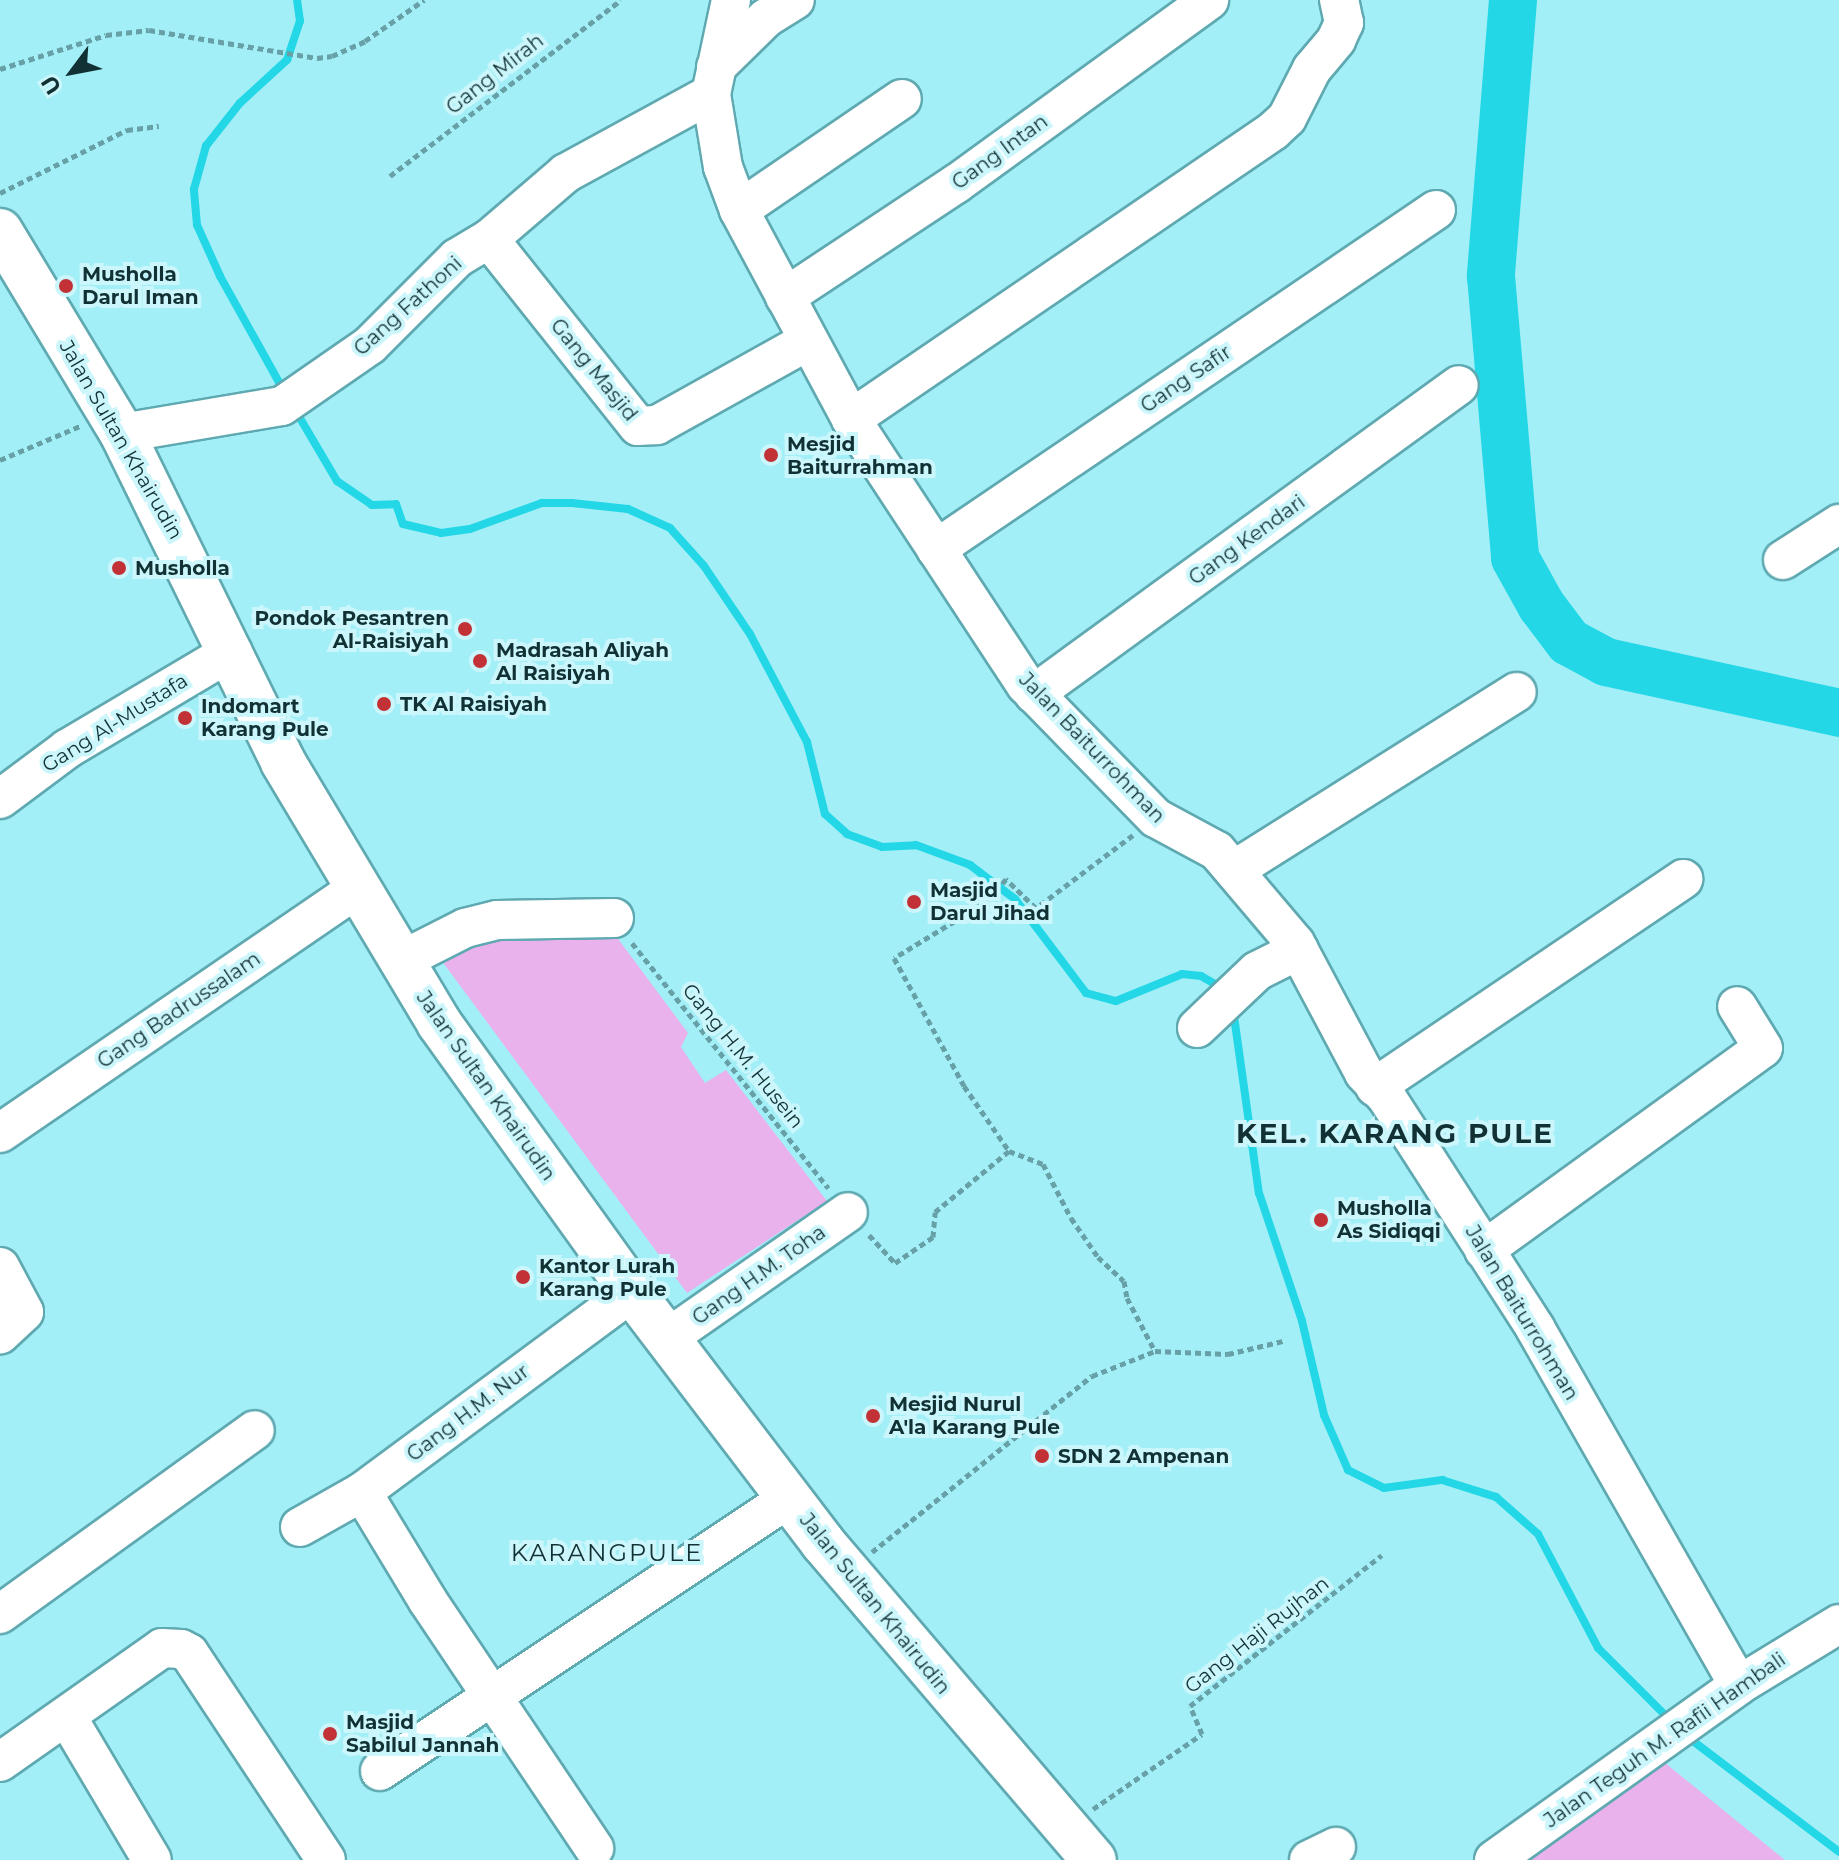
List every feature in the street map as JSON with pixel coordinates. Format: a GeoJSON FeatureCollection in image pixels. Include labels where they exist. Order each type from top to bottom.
{"type":"FeatureCollection","features":[{"type":"Feature","properties":{"kind":"main road","name":"Jalan Sultan Khairudin"},"geometry":{"type":"LineString","coordinates":[[0,231],[116,424],[232,651],[283,762],[400,961],[483,1086],[632,1292],[846,1572],[1080,1844]]}},
{"type":"Feature","properties":{"kind":"street","name":"Jalan Baiturrohman"},"geometry":{"type":"LineString","coordinates":[[731,0],[714,80],[723,167],[739,210],[851,419],[1034,694],[1156,818],[1217,851],[1299,950],[1375,1087],[1535,1328],[1739,1685]]}},
{"type":"Feature","properties":{"kind":"street","name":"Gang Fathoni"},"geometry":{"type":"LineString","coordinates":[[116,424],[291,400],[370,345],[457,258],[489,239],[566,173],[714,80],[766,18],[795,0]]}},
{"type":"Feature","properties":{"kind":"street","name":"Gang Intan"},"geometry":{"type":"LineString","coordinates":[[785,297],[956,184],[1209,0]]}},
{"type":"Feature","properties":{"kind":"street"},"geometry":{"type":"LineString","coordinates":[[851,419],[1273,131],[1287,118],[1312,69],[1336,40],[1344,23],[1339,0]]}},
{"type":"Feature","properties":{"kind":"street"},"geometry":{"type":"LineString","coordinates":[[739,210],[902,99]]}},
{"type":"Feature","properties":{"kind":"street","name":"Gang Safir"},"geometry":{"type":"LineString","coordinates":[[936,549],[1436,210]]}},
{"type":"Feature","properties":{"kind":"street","name":"Gang Masjid"},"geometry":{"type":"LineString","coordinates":[[489,239],[638,426],[657,425],[808,341]]}},
{"type":"Feature","properties":{"kind":"street","name":"Gang Kendari"},"geometry":{"type":"LineString","coordinates":[[1034,694],[1459,385]]}},
{"type":"Feature","properties":{"kind":"street"},"geometry":{"type":"LineString","coordinates":[[1783,560],[1839,524]]}},
{"type":"Feature","properties":{"kind":"street","name":"Gang Al-Mustafa"},"geometry":{"type":"LineString","coordinates":[[0,799],[67,749],[232,651]]}},
{"type":"Feature","properties":{"kind":"street"},"geometry":{"type":"LineString","coordinates":[[1234,870],[1517,692]]}},
{"type":"Feature","properties":{"kind":"street"},"geometry":{"type":"LineString","coordinates":[[1375,1087],[1683,879]]}},
{"type":"Feature","properties":{"kind":"street","name":"Gang Badrussalam"},"geometry":{"type":"LineString","coordinates":[[0,1133],[358,888]]}},
{"type":"Feature","properties":{"kind":"street"},"geometry":{"type":"LineString","coordinates":[[400,961],[465,928],[497,920],[614,918]]}},
{"type":"Feature","properties":{"kind":"street"},"geometry":{"type":"LineString","coordinates":[[1217,1006],[1299,950]]}},
{"type":"Feature","properties":{"kind":"street"},"geometry":{"type":"LineString","coordinates":[[1484,1250],[1763,1048],[1737,1006]]}},
{"type":"Feature","properties":{"kind":"street","name":"Gang H.M. Toha"},"geometry":{"type":"LineString","coordinates":[[669,1337],[848,1212]]}},
{"type":"Feature","properties":{"kind":"street"},"geometry":{"type":"LineString","coordinates":[[0,1267],[24,1312],[0,1334]]}},
{"type":"Feature","properties":{"kind":"street","name":"Gang H.M. Nur"},"geometry":{"type":"LineString","coordinates":[[300,1527],[362,1492],[632,1292]]}},
{"type":"Feature","properties":{"kind":"street"},"geometry":{"type":"LineString","coordinates":[[0,1614],[255,1430]]}},
{"type":"Feature","properties":{"kind":"street"},"geometry":{"type":"LineString","coordinates":[[362,1492],[491,1698],[594,1848]]}},
{"type":"Feature","properties":{"kind":"street"},"geometry":{"type":"LineString","coordinates":[[380,1771],[789,1498]]}},
{"type":"Feature","properties":{"kind":"street","name":"Jalan Teguh M. Rafii Hambali"},"geometry":{"type":"LineString","coordinates":[[1494,1860],[1739,1685],[1839,1624]]}},
{"type":"Feature","properties":{"kind":"street"},"geometry":{"type":"LineString","coordinates":[[0,1762],[162,1648],[189,1653],[326,1860]]}},
{"type":"Feature","properties":{"kind":"street"},"geometry":{"type":"LineString","coordinates":[[67,1717],[152,1860]]}},
{"type":"Feature","properties":{"kind":"path"},"geometry":{"type":"LineString","coordinates":[[0,69],[106,35],[149,30],[317,58],[365,41],[424,0]]}},
{"type":"Feature","properties":{"kind":"path","name":"Gang Mirah"},"geometry":{"type":"LineString","coordinates":[[390,176],[621,0]]}},
{"type":"Feature","properties":{"kind":"path"},"geometry":{"type":"LineString","coordinates":[[0,193],[127,130],[159,126]]}},
{"type":"Feature","properties":{"kind":"path"},"geometry":{"type":"LineString","coordinates":[[0,460],[116,424]]}},
{"type":"Feature","properties":{"kind":"path"},"geometry":{"type":"LineString","coordinates":[[1155,1351],[1127,1298],[1124,1281],[1080,1231],[1043,1164],[1009,1151],[964,1086],[894,958],[989,900],[1006,879],[1036,908],[1156,818]]}},
{"type":"Feature","properties":{"kind":"path","name":"Gang H.M. Husein"},"geometry":{"type":"LineString","coordinates":[[614,918],[848,1212],[895,1263],[933,1237],[935,1212],[1009,1151]]}},
{"type":"Feature","properties":{"kind":"path"},"geometry":{"type":"LineString","coordinates":[[846,1572],[1092,1376],[1155,1351],[1228,1354],[1283,1341]]}},
{"type":"Feature","properties":{"kind":"path","name":"Gang Haji Rujhan"},"geometry":{"type":"LineString","coordinates":[[1080,1844],[1202,1734],[1190,1706],[1382,1555]]}},
{"type":"Feature","properties":{"kind":"shaded area"},"geometry":{"type":"Polygon","coordinates":[[[493,922],[610,928],[688,1033],[681,1047],[705,1083],[726,1070],[827,1201],[687,1293],[433,949],[493,922]]]}},
{"type":"Feature","properties":{"kind":"shaded area"},"geometry":{"type":"Polygon","coordinates":[[[1659,1758],[1785,1860],[1516,1860],[1659,1758]]]}},
{"type":"Feature","properties":{"kind":"waterway"},"geometry":{"type":"LineString","coordinates":[[285,393],[220,276],[197,225],[194,189],[206,146],[240,103],[287,60],[300,21],[297,0]]}},
{"type":"Feature","properties":{"kind":"waterway"},"geometry":{"type":"LineString","coordinates":[[1513,0],[1491,276],[1515,558],[1541,605],[1569,642],[1606,662],[1839,713]]}},
{"type":"Feature","properties":{"kind":"waterway"},"geometry":{"type":"LineString","coordinates":[[294,408],[337,481],[372,505],[396,504],[403,524],[441,533],[470,529],[542,503],[572,503],[628,509],[670,528],[704,566],[750,634],[807,742],[825,814],[847,834],[882,847],[916,845],[970,865],[1015,899],[1086,993],[1116,1001],[1182,974],[1201,976],[1225,990]]}},
{"type":"Feature","properties":{"kind":"waterway"},"geometry":{"type":"LineString","coordinates":[[1233,1009],[1259,1193],[1302,1321],[1324,1415],[1348,1470],[1384,1488],[1442,1480],[1496,1497],[1538,1534],[1598,1648],[1672,1722]]}},
{"type":"Feature","properties":{"kind":"waterway"},"geometry":{"type":"LineString","coordinates":[[1685,1735],[1839,1852]]}},
{"type":"Feature","properties":{"kind":"place","name":"Musholla Darul Iman"},"geometry":{"type":"Point","coordinates":[66,286]}},
{"type":"Feature","properties":{"kind":"place","name":"Mesjid Baiturrahman"},"geometry":{"type":"Point","coordinates":[771,455]}},
{"type":"Feature","properties":{"kind":"place","name":"Musholla"},"geometry":{"type":"Point","coordinates":[119,568]}},
{"type":"Feature","properties":{"kind":"place","name":"Pondok Pesantren Al-Raisiyah"},"geometry":{"type":"Point","coordinates":[465,629]}},
{"type":"Feature","properties":{"kind":"place","name":"Madrasah Aliyah Al Raisiyah"},"geometry":{"type":"Point","coordinates":[480,661]}},
{"type":"Feature","properties":{"kind":"place","name":"TK Al Raisiyah"},"geometry":{"type":"Point","coordinates":[384,704]}},
{"type":"Feature","properties":{"kind":"place","name":"Indomart Karang Pule"},"geometry":{"type":"Point","coordinates":[185,718]}},
{"type":"Feature","properties":{"kind":"place","name":"Masjid Darul Jihad"},"geometry":{"type":"Point","coordinates":[914,902]}},
{"type":"Feature","properties":{"kind":"place","name":"Musholla As Sidiqqi"},"geometry":{"type":"Point","coordinates":[1321,1220]}},
{"type":"Feature","properties":{"kind":"place","name":"Kantor Lurah Karang Pule"},"geometry":{"type":"Point","coordinates":[523,1277]}},
{"type":"Feature","properties":{"kind":"place","name":"Mesjid Nurul A'la Karang Pule"},"geometry":{"type":"Point","coordinates":[873,1416]}},
{"type":"Feature","properties":{"kind":"place","name":"SDN 2 Ampenan"},"geometry":{"type":"Point","coordinates":[1042,1456]}},
{"type":"Feature","properties":{"kind":"place","name":"Masjid Sabilul Jannah"},"geometry":{"type":"Point","coordinates":[330,1734]}},
{"type":"Feature","properties":{"kind":"district","name":"KEL. KARANG PULE"},"geometry":{"type":"Point","coordinates":[1395,1133]}},
{"type":"Feature","properties":{"kind":"district","name":"KARANGPULE"},"geometry":{"type":"Point","coordinates":[607,1553]}}]}
